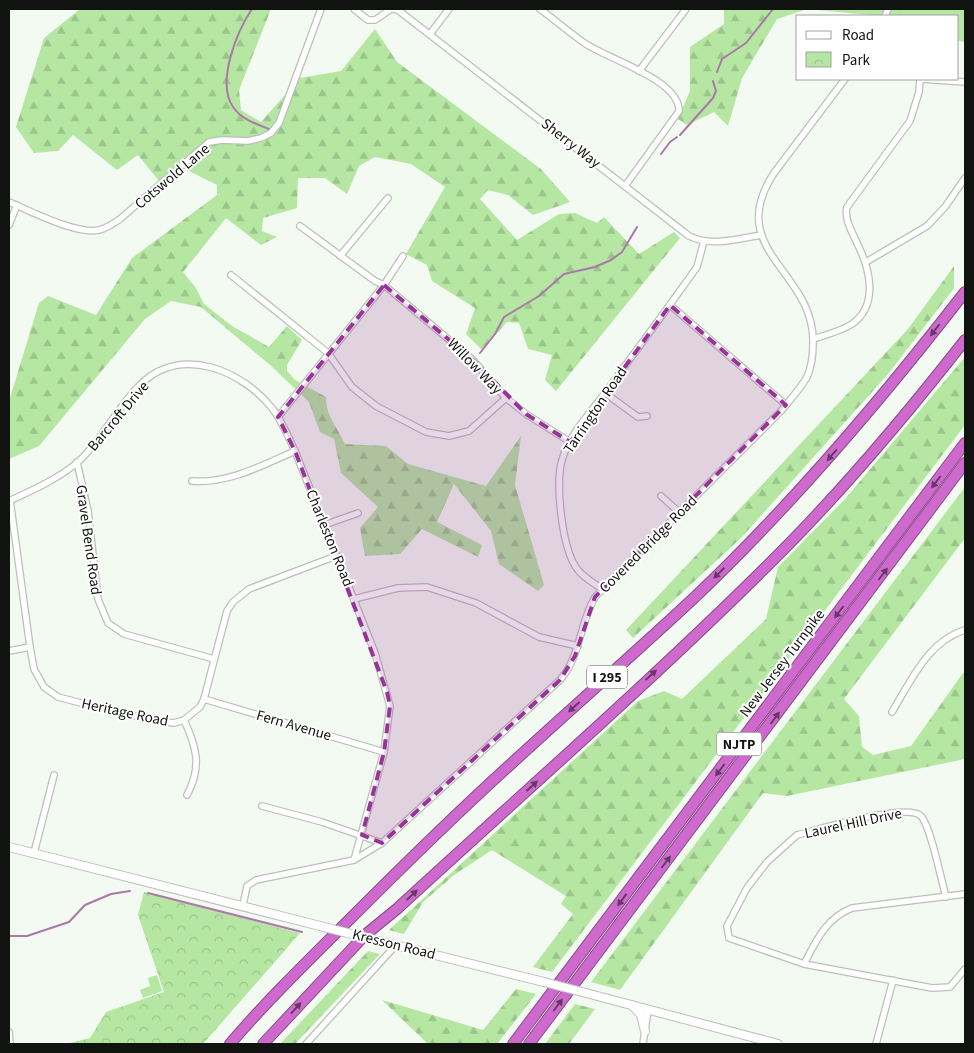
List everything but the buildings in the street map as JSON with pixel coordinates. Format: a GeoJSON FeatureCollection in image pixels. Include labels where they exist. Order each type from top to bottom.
{"type":"FeatureCollection","features":[{"type":"Feature","properties":{"kind":"highway","name":"I 295"},"geometry":{"type":"LineString","coordinates":[[230,1044],[316,953],[382,888],[510,765],[696,596],[752,542],[865,418],[965,292]]}},
{"type":"Feature","properties":{"kind":"highway","name":"I 295"},"geometry":{"type":"LineString","coordinates":[[263,1044],[365,935],[398,908],[544,774],[769,564],[851,477],[926,390],[965,340]]}},
{"type":"Feature","properties":{"kind":"highway","name":"New Jersey Turnpike"},"geometry":{"type":"LineString","coordinates":[[513,1044],[965,443]]}},
{"type":"Feature","properties":{"kind":"highway","name":"New Jersey Turnpike"},"geometry":{"type":"LineString","coordinates":[[529,1044],[965,463]]}},
{"type":"Feature","properties":{"kind":"street","name":"Cotswold Lane"},"geometry":{"type":"LineString","coordinates":[[9,202],[83,231],[98,231],[109,227],[120,219],[209,142],[222,140],[248,141],[271,133],[279,123],[286,107],[321,9]]}},
{"type":"Feature","properties":{"kind":"street","name":"Sherry Way"},"geometry":{"type":"LineString","coordinates":[[354,9],[368,20],[374,20],[392,9],[398,10],[689,236],[704,241],[720,242],[761,235]]}},
{"type":"Feature","properties":{"kind":"street"},"geometry":{"type":"LineString","coordinates":[[430,34],[449,9]]}},
{"type":"Feature","properties":{"kind":"street"},"geometry":{"type":"LineString","coordinates":[[540,9],[588,45],[628,63],[677,98],[679,111],[625,186]]}},
{"type":"Feature","properties":{"kind":"street"},"geometry":{"type":"LineString","coordinates":[[639,71],[686,9]]}},
{"type":"Feature","properties":{"kind":"street","name":"Covered Bridge Road"},"geometry":{"type":"LineString","coordinates":[[243,905],[247,886],[256,880],[354,860],[382,843],[560,680],[571,666],[590,606],[602,589],[786,405],[807,377],[813,356],[813,339],[808,310],[798,291],[772,256],[761,235],[758,215],[760,196],[844,80]]}},
{"type":"Feature","properties":{"kind":"street"},"geometry":{"type":"LineString","coordinates":[[813,339],[842,329],[859,318],[869,299],[870,278],[866,262],[848,222],[847,207],[910,121],[919,92],[920,80]]}},
{"type":"Feature","properties":{"kind":"street"},"geometry":{"type":"LineString","coordinates":[[935,80],[965,82]]}},
{"type":"Feature","properties":{"kind":"street"},"geometry":{"type":"LineString","coordinates":[[866,262],[927,226],[945,207],[965,178]]}},
{"type":"Feature","properties":{"kind":"street"},"geometry":{"type":"LineString","coordinates":[[340,256],[388,198]]}},
{"type":"Feature","properties":{"kind":"street"},"geometry":{"type":"LineString","coordinates":[[9,225],[17,205]]}},
{"type":"Feature","properties":{"kind":"street","name":"Willow Way"},"geometry":{"type":"LineString","coordinates":[[300,226],[374,281],[384,285],[472,360],[506,398],[526,414],[570,442]]}},
{"type":"Feature","properties":{"kind":"street","name":"Tarrington Road"},"geometry":{"type":"LineString","coordinates":[[602,589],[578,571],[571,558],[564,532],[560,467],[570,442],[697,267],[704,241]]}},
{"type":"Feature","properties":{"kind":"street"},"geometry":{"type":"LineString","coordinates":[[278,417],[384,285],[402,256]]}},
{"type":"Feature","properties":{"kind":"street"},"geometry":{"type":"LineString","coordinates":[[231,275],[328,353],[352,387],[376,406],[426,432],[449,436],[470,430],[477,427],[506,398]]}},
{"type":"Feature","properties":{"kind":"street"},"geometry":{"type":"LineString","coordinates":[[670,305],[786,405]]}},
{"type":"Feature","properties":{"kind":"street","name":"Barcroft Drive"},"geometry":{"type":"LineString","coordinates":[[10,500],[62,475],[77,462],[142,383],[158,370],[174,365],[190,363],[209,366],[227,372],[258,394],[278,417]]}},
{"type":"Feature","properties":{"kind":"street"},"geometry":{"type":"LineString","coordinates":[[605,393],[638,417],[647,416]]}},
{"type":"Feature","properties":{"kind":"street","name":"Charleston Road"},"geometry":{"type":"LineString","coordinates":[[278,417],[295,451],[354,599],[387,692],[389,713],[384,752],[354,860]]}},
{"type":"Feature","properties":{"kind":"street"},"geometry":{"type":"LineString","coordinates":[[192,481],[206,482],[236,476],[295,451]]}},
{"type":"Feature","properties":{"kind":"street","name":"Gravel Bend Road"},"geometry":{"type":"LineString","coordinates":[[77,462],[88,511],[98,599],[108,623],[124,634],[214,659]]}},
{"type":"Feature","properties":{"kind":"street"},"geometry":{"type":"LineString","coordinates":[[661,496],[680,512]]}},
{"type":"Feature","properties":{"kind":"street","name":"Heritage Road"},"geometry":{"type":"LineString","coordinates":[[10,500],[30,647],[38,679],[48,691],[58,697],[152,720],[174,723],[184,720],[200,707],[204,700]]}},
{"type":"Feature","properties":{"kind":"street"},"geometry":{"type":"LineString","coordinates":[[324,525],[358,513]]}},
{"type":"Feature","properties":{"kind":"street"},"geometry":{"type":"LineString","coordinates":[[204,700],[227,611],[240,595],[249,589],[336,556]]}},
{"type":"Feature","properties":{"kind":"street"},"geometry":{"type":"LineString","coordinates":[[354,599],[398,588],[427,588],[476,603],[539,637],[578,646]]}},
{"type":"Feature","properties":{"kind":"street"},"geometry":{"type":"LineString","coordinates":[[892,712],[937,644],[946,637],[965,630]]}},
{"type":"Feature","properties":{"kind":"street"},"geometry":{"type":"LineString","coordinates":[[9,651],[30,647]]}},
{"type":"Feature","properties":{"kind":"street","name":"Fern Avenue"},"geometry":{"type":"LineString","coordinates":[[204,700],[384,752]]}},
{"type":"Feature","properties":{"kind":"street"},"geometry":{"type":"LineString","coordinates":[[184,720],[196,751],[193,784],[186,795]]}},
{"type":"Feature","properties":{"kind":"street"},"geometry":{"type":"LineString","coordinates":[[34,854],[54,775]]}},
{"type":"Feature","properties":{"kind":"street"},"geometry":{"type":"LineString","coordinates":[[262,806],[362,835],[382,843]]}},
{"type":"Feature","properties":{"kind":"street","name":"Laurel Hill Drive"},"geometry":{"type":"LineString","coordinates":[[946,897],[927,828],[918,814],[912,812],[885,814],[790,838],[753,878],[727,926],[728,938],[804,964],[932,988],[950,987],[965,969]]}},
{"type":"Feature","properties":{"kind":"street","name":"Kresson Road"},"geometry":{"type":"LineString","coordinates":[[9,847],[243,905],[396,946],[586,992],[778,1044]]}},
{"type":"Feature","properties":{"kind":"street"},"geometry":{"type":"LineString","coordinates":[[804,964],[822,930],[844,911],[852,908],[965,894]]}},
{"type":"Feature","properties":{"kind":"street"},"geometry":{"type":"LineString","coordinates":[[306,1044],[396,946]]}},
{"type":"Feature","properties":{"kind":"street"},"geometry":{"type":"LineString","coordinates":[[876,1044],[893,980]]}},
{"type":"Feature","properties":{"kind":"street"},"geometry":{"type":"LineString","coordinates":[[632,1005],[640,1016],[645,1031]]}},
{"type":"Feature","properties":{"kind":"street"},"geometry":{"type":"LineString","coordinates":[[644,1044],[648,1010]]}},
{"type":"Feature","properties":{"kind":"street"},"geometry":{"type":"LineString","coordinates":[[9,1032],[10,1044]]}},
{"type":"Feature","properties":{"kind":"highlighted area"},"geometry":{"type":"Polygon","coordinates":[[[384,285],[472,359],[526,414],[570,442],[670,305],[786,405],[595,597],[575,656],[560,680],[382,843],[362,835],[384,752],[390,706],[387,692],[295,451],[278,417],[384,285]]]}},
{"type":"Feature","properties":{"kind":"green space"},"geometry":{"type":"Polygon","coordinates":[[[80,9],[271,9],[239,90],[241,110],[261,122],[300,78],[341,71],[375,29],[397,62],[541,169],[570,202],[533,215],[508,195],[488,190],[480,199],[517,240],[559,214],[575,213],[597,223],[604,217],[639,254],[674,232],[680,238],[556,391],[545,380],[552,355],[528,349],[519,323],[507,322],[482,350],[466,334],[475,308],[432,281],[427,265],[406,254],[445,187],[411,164],[375,157],[359,166],[347,194],[325,178],[298,178],[297,208],[263,218],[262,231],[277,237],[261,245],[226,218],[183,272],[196,288],[204,304],[232,326],[269,347],[287,326],[302,340],[287,365],[287,371],[295,380],[326,397],[330,416],[345,444],[386,446],[408,464],[486,486],[521,436],[515,485],[544,585],[538,591],[499,564],[491,531],[454,484],[437,522],[482,545],[478,557],[422,529],[400,554],[365,556],[360,528],[378,507],[341,473],[334,439],[320,432],[309,402],[270,365],[201,307],[171,301],[145,319],[39,446],[9,459],[9,401],[39,303],[48,296],[96,315],[132,258],[217,195],[217,185],[177,165],[159,181],[138,155],[117,170],[73,135],[58,151],[34,153],[16,127],[44,38],[80,9]]]}},
{"type":"Feature","properties":{"kind":"green space"},"geometry":{"type":"Polygon","coordinates":[[[724,9],[807,9],[777,19],[742,78],[728,126],[714,112],[687,125],[678,119],[690,91],[690,47],[724,24],[724,9]]]}},
{"type":"Feature","properties":{"kind":"green space"},"geometry":{"type":"Polygon","coordinates":[[[807,9],[965,9],[965,42],[959,41],[959,15],[870,15],[807,9]]]}},
{"type":"Feature","properties":{"kind":"green space"},"geometry":{"type":"Polygon","coordinates":[[[954,266],[954,288],[889,373],[741,538],[633,638],[626,630],[908,329],[954,266]]]}},
{"type":"Feature","properties":{"kind":"green space"},"geometry":{"type":"Polygon","coordinates":[[[965,357],[965,425],[552,972],[533,967],[573,914],[561,904],[566,896],[492,850],[454,875],[423,902],[404,934],[389,930],[638,701],[664,691],[682,699],[766,619],[778,567],[845,499],[965,357]]]}},
{"type":"Feature","properties":{"kind":"green space"},"geometry":{"type":"Polygon","coordinates":[[[965,487],[965,538],[844,699],[859,716],[862,747],[873,755],[911,746],[963,673],[965,674],[965,759],[787,796],[763,793],[620,990],[591,982],[965,487]]]}},
{"type":"Feature","properties":{"kind":"green space"},"geometry":{"type":"Polygon","coordinates":[[[144,892],[300,933],[203,1044],[66,1044],[90,1038],[106,1012],[164,992],[138,915],[144,892]]]}},
{"type":"Feature","properties":{"kind":"green space"},"geometry":{"type":"Polygon","coordinates":[[[368,951],[380,954],[295,1044],[280,1044],[368,951]]]}},
{"type":"Feature","properties":{"kind":"green space"},"geometry":{"type":"Polygon","coordinates":[[[157,975],[162,991],[143,998],[140,990],[150,986],[148,978],[157,975]]]}},
{"type":"Feature","properties":{"kind":"green space"},"geometry":{"type":"Polygon","coordinates":[[[516,989],[536,994],[497,1044],[428,1044],[382,1000],[483,1030],[516,989]]]}},
{"type":"Feature","properties":{"kind":"green space"},"geometry":{"type":"Polygon","coordinates":[[[575,1004],[595,1009],[569,1044],[545,1044],[575,1004]]]}},
{"type":"Feature","properties":{"kind":"waterway"},"geometry":{"type":"LineString","coordinates":[[252,9],[240,30],[231,57],[227,84],[228,97],[240,115],[269,129]]}},
{"type":"Feature","properties":{"kind":"waterway"},"geometry":{"type":"LineString","coordinates":[[717,72],[722,59],[746,43],[773,9]]}},
{"type":"Feature","properties":{"kind":"waterway"},"geometry":{"type":"LineString","coordinates":[[680,135],[713,98],[716,91],[713,81]]}},
{"type":"Feature","properties":{"kind":"waterway"},"geometry":{"type":"LineString","coordinates":[[661,154],[670,142],[677,137]]}},
{"type":"Feature","properties":{"kind":"waterway"},"geometry":{"type":"LineString","coordinates":[[480,353],[495,334],[504,317],[539,296],[564,274],[595,267],[611,260],[622,252],[637,227]]}},
{"type":"Feature","properties":{"kind":"waterway"},"geometry":{"type":"LineString","coordinates":[[9,936],[27,936],[69,922],[85,905],[111,894],[130,891]]}},
{"type":"Feature","properties":{"kind":"waterway"},"geometry":{"type":"LineString","coordinates":[[148,893],[302,932]]}}]}
